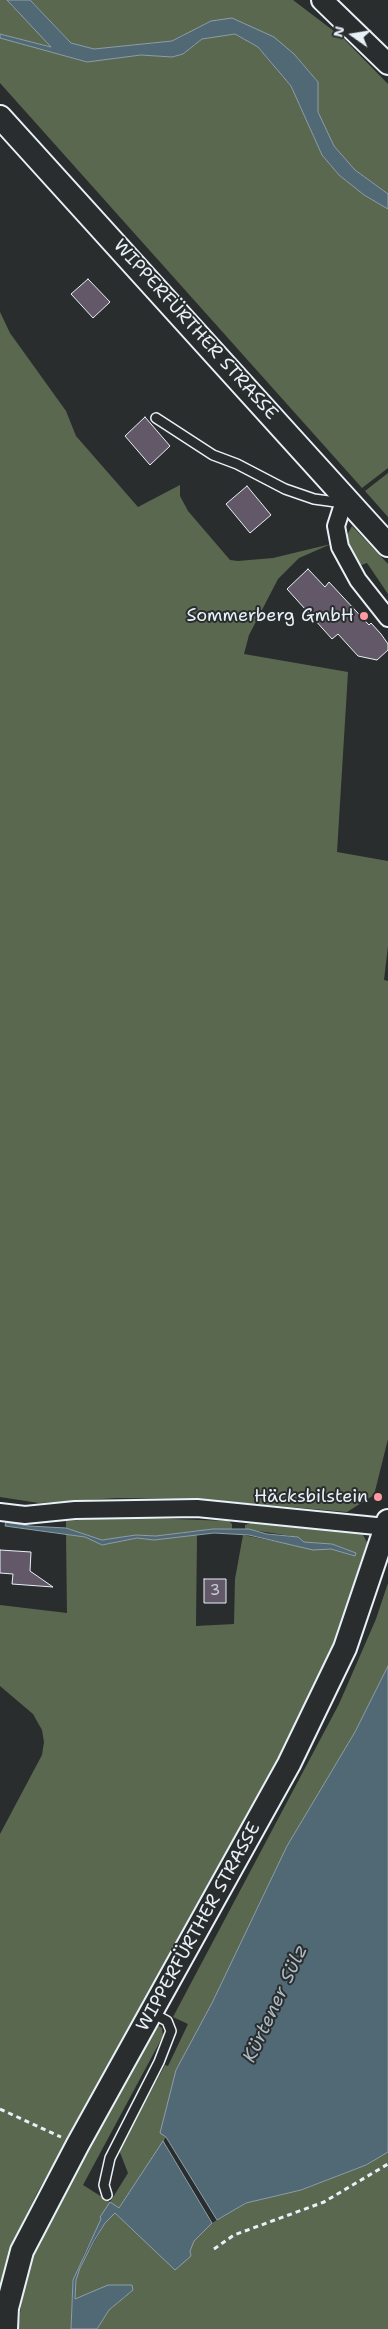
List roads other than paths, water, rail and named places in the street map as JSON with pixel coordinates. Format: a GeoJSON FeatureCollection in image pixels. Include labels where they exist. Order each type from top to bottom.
{"type":"FeatureCollection","features":[{"type":"Feature","properties":{"kind":"main road","name":"WIPPERFÜRTHER STRASSE"},"geometry":{"type":"LineString","coordinates":[[0,116],[344,500],[388,545]]}},
{"type":"Feature","properties":{"kind":"main road","name":"WIPPERFÜRTHER STRASSE"},"geometry":{"type":"LineString","coordinates":[[6,2329],[7,2308],[22,2251],[78,2144],[289,1764],[345,1648],[387,1524]]}},
{"type":"Feature","properties":{"kind":"street"},"geometry":{"type":"LineString","coordinates":[[322,0],[388,64]]}},
{"type":"Feature","properties":{"kind":"street"},"geometry":{"type":"LineString","coordinates":[[344,500],[336,526],[340,547],[358,580],[388,618]]}},
{"type":"Feature","properties":{"kind":"street"},"geometry":{"type":"LineString","coordinates":[[0,1512],[25,1515],[75,1510],[197,1508],[387,1524]]}},
{"type":"Feature","properties":{"kind":"lane"},"geometry":{"type":"LineString","coordinates":[[156,418],[213,454],[285,489],[314,499],[344,500]]}},
{"type":"Feature","properties":{"kind":"lane"},"geometry":{"type":"LineString","coordinates":[[107,2195],[104,2185],[110,2158],[159,2062],[172,2031],[168,2021],[152,2013]]}},
{"type":"Feature","properties":{"kind":"water"},"geometry":{"type":"Polygon","coordinates":[[[7,0],[30,0],[71,43],[94,49],[172,41],[211,21],[232,18],[274,37],[294,54],[318,82],[318,112],[334,146],[355,170],[388,194],[388,209],[364,195],[339,175],[322,155],[291,86],[258,47],[235,34],[202,39],[183,54],[172,57],[141,55],[87,62],[0,38],[0,34],[51,47],[7,0]]]}},
{"type":"Feature","properties":{"kind":"water"},"geometry":{"type":"Polygon","coordinates":[[[6,1522],[29,1526],[66,1528],[102,1540],[136,1535],[156,1536],[213,1529],[249,1529],[267,1534],[298,1537],[304,1542],[332,1544],[356,1553],[355,1556],[331,1549],[313,1550],[249,1535],[214,1533],[154,1540],[137,1538],[102,1545],[85,1537],[5,1526],[6,1522]]]}},
{"type":"Feature","properties":{"kind":"water","name":"Kürtener Sülz"},"geometry":{"type":"Polygon","coordinates":[[[388,1666],[388,2152],[366,2165],[301,2190],[246,2203],[217,2220],[166,2137],[160,2133],[176,2070],[212,2003],[287,1846],[355,1732],[388,1666]]]}},
{"type":"Feature","properties":{"kind":"water"},"geometry":{"type":"Polygon","coordinates":[[[163,2141],[212,2223],[194,2241],[190,2251],[191,2256],[175,2270],[115,2213],[105,2223],[80,2268],[76,2280],[75,2299],[108,2285],[132,2285],[133,2290],[109,2310],[97,2329],[71,2329],[73,2280],[101,2219],[100,2217],[110,2202],[119,2208],[163,2141]]]}},
{"type":"Feature","properties":{"kind":"place","name":"Sommerberg GmbH"},"geometry":{"type":"Point","coordinates":[364,616]}},
{"type":"Feature","properties":{"kind":"place","name":"Häcksbilstein"},"geometry":{"type":"Point","coordinates":[378,1497]}}]}
